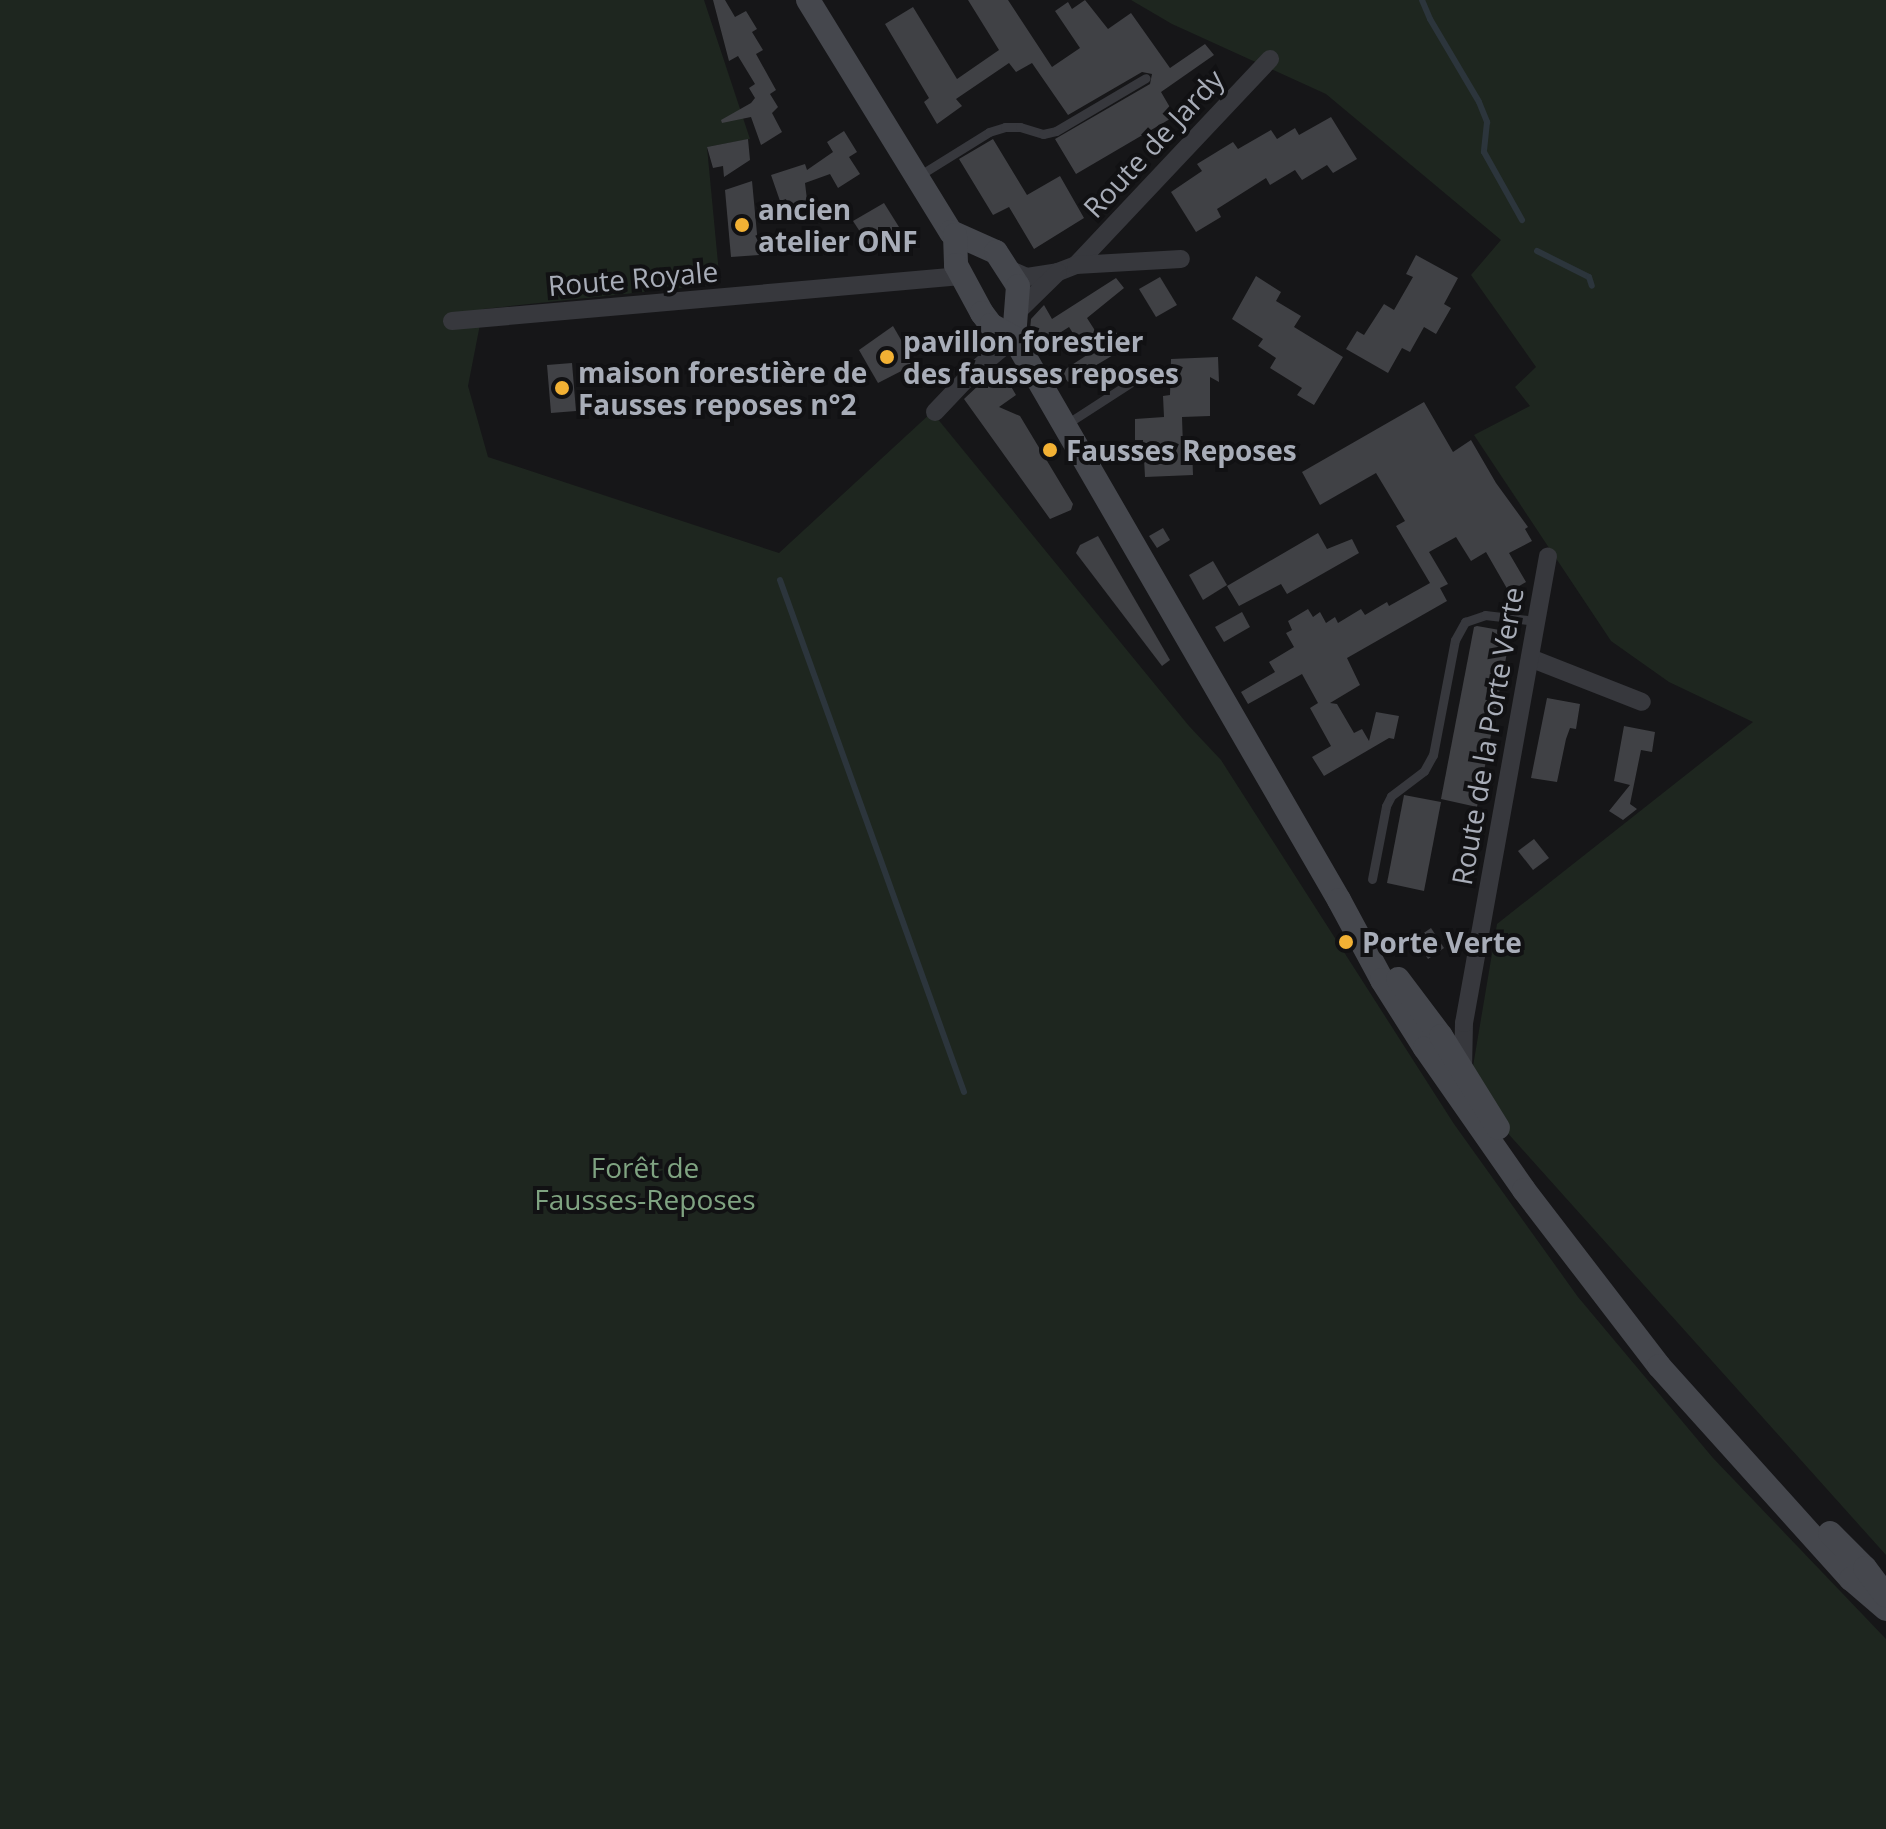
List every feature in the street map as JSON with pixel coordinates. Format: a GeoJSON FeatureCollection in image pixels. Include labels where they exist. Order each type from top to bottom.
{"type":"FeatureCollection","features":[{"type":"Feature","properties":{"kind":"main road"},"geometry":{"type":"LineString","coordinates":[[808,0],[955,235],[996,252],[1008,269],[1018,286],[1014,326],[1065,425],[1339,900],[1458,1080],[1524,1190],[1659,1366],[1851,1579],[1886,1609]]}},
{"type":"Feature","properties":{"kind":"main road"},"geometry":{"type":"LineString","coordinates":[[955,235],[954,259],[991,325],[1014,326]]}},
{"type":"Feature","properties":{"kind":"main road"},"geometry":{"type":"LineString","coordinates":[[1458,1080],[1494,1122],[1636,1320],[1703,1398],[1865,1568],[1886,1597]]}},
{"type":"Feature","properties":{"kind":"street","name":"Route de Jardy"},"geometry":{"type":"LineString","coordinates":[[1076,265],[1270,59]]}},
{"type":"Feature","properties":{"kind":"street"},"geometry":{"type":"LineString","coordinates":[[1008,269],[1027,277],[1058,272],[1076,265],[1181,259]]}},
{"type":"Feature","properties":{"kind":"street"},"geometry":{"type":"LineString","coordinates":[[935,412],[1014,326],[1058,272]]}},
{"type":"Feature","properties":{"kind":"street","name":"Route Royale"},"geometry":{"type":"LineString","coordinates":[[452,321],[961,276]]}},
{"type":"Feature","properties":{"kind":"street","name":"Route de la Porte Verte"},"geometry":{"type":"LineString","coordinates":[[1458,1080],[1464,1023],[1548,556]]}},
{"type":"Feature","properties":{"kind":"street"},"geometry":{"type":"LineString","coordinates":[[1530,658],[1642,702]]}},
{"type":"Feature","properties":{"kind":"lane"},"geometry":{"type":"LineString","coordinates":[[917,177],[989,132],[1020,127],[1043,134],[1056,131],[1146,78]]}},
{"type":"Feature","properties":{"kind":"lane"},"geometry":{"type":"LineString","coordinates":[[1065,425],[1150,370]]}},
{"type":"Feature","properties":{"kind":"lane"},"geometry":{"type":"LineString","coordinates":[[1372,879],[1386,806],[1391,796],[1424,771],[1433,755],[1455,640],[1465,622],[1485,615],[1536,621]]}},
{"type":"Feature","properties":{"kind":"green space","name":"Forêt de Fausses-Reposes"},"geometry":{"type":"Polygon","coordinates":[[[0,0],[704,0],[750,139],[707,147],[720,284],[483,309],[468,386],[488,457],[779,553],[932,412],[1189,726],[1221,760],[1454,1124],[1578,1297],[1713,1458],[1886,1639],[1886,1829],[0,1829],[0,0]]]}},
{"type":"Feature","properties":{"kind":"green space"},"geometry":{"type":"Polygon","coordinates":[[[1131,0],[1886,0],[1886,1555],[1469,1090],[1497,924],[1753,722],[1669,682],[1611,641],[1474,435],[1530,406],[1515,387],[1536,367],[1471,275],[1501,240],[1326,94],[1172,24],[1131,0]]]}},
{"type":"Feature","properties":{"kind":"building"},"geometry":{"type":"Polygon","coordinates":[[[713,0],[725,0],[735,17],[746,11],[757,29],[752,32],[763,50],[756,54],[776,90],[770,94],[778,107],[772,113],[782,132],[761,145],[751,117],[722,123],[721,120],[751,103],[755,98],[749,88],[755,84],[738,56],[729,61],[713,0]]]}},
{"type":"Feature","properties":{"kind":"building"},"geometry":{"type":"Polygon","coordinates":[[[968,0],[1008,0],[1052,67],[1080,48],[1055,11],[1068,2],[1072,9],[1085,0],[1108,29],[1131,13],[1170,68],[1205,44],[1214,55],[1161,92],[1175,116],[1076,174],[1055,139],[1150,84],[1152,74],[1142,72],[1068,115],[1032,63],[1016,72],[1009,63],[956,99],[962,106],[937,124],[924,102],[929,98],[885,24],[913,7],[957,79],[999,50],[968,0]]]}},
{"type":"Feature","properties":{"kind":"building"},"geometry":{"type":"Polygon","coordinates":[[[1331,117],[1357,159],[1333,173],[1327,165],[1302,180],[1295,170],[1270,185],[1266,178],[1217,209],[1221,217],[1196,232],[1171,192],[1202,171],[1197,164],[1233,142],[1238,149],[1271,130],[1277,139],[1295,128],[1299,135],[1331,117]]]}},
{"type":"Feature","properties":{"kind":"building"},"geometry":{"type":"Polygon","coordinates":[[[844,131],[857,152],[849,157],[860,174],[838,188],[830,174],[805,183],[808,208],[791,214],[786,199],[780,201],[771,175],[805,164],[807,170],[833,152],[827,142],[844,131]]]}},
{"type":"Feature","properties":{"kind":"building"},"geometry":{"type":"Polygon","coordinates":[[[748,139],[750,160],[724,177],[723,166],[713,168],[707,147],[748,139]]]}},
{"type":"Feature","properties":{"kind":"building"},"geometry":{"type":"Polygon","coordinates":[[[993,139],[1027,195],[1060,176],[1084,218],[1034,249],[1009,207],[993,215],[959,159],[993,139]]]}},
{"type":"Feature","properties":{"kind":"building","name":"ancien atelier ONF"},"geometry":{"type":"Polygon","coordinates":[[[752,181],[759,255],[731,257],[725,190],[752,181]]]}},
{"type":"Feature","properties":{"kind":"building"},"geometry":{"type":"Polygon","coordinates":[[[884,203],[899,227],[870,247],[853,221],[884,203]]]}},
{"type":"Feature","properties":{"kind":"building"},"geometry":{"type":"Polygon","coordinates":[[[1416,255],[1458,278],[1444,304],[1451,308],[1436,334],[1424,327],[1410,352],[1402,348],[1388,373],[1346,349],[1357,331],[1364,335],[1384,304],[1394,310],[1413,277],[1406,274],[1416,255]]]}},
{"type":"Feature","properties":{"kind":"building"},"geometry":{"type":"Polygon","coordinates":[[[1256,276],[1281,292],[1276,301],[1301,316],[1294,327],[1343,357],[1314,405],[1297,395],[1302,388],[1270,368],[1276,358],[1258,346],[1263,339],[1232,319],[1256,276]]]}},
{"type":"Feature","properties":{"kind":"building"},"geometry":{"type":"Polygon","coordinates":[[[1160,277],[1177,305],[1156,317],[1139,289],[1160,277]]]}},
{"type":"Feature","properties":{"kind":"building"},"geometry":{"type":"Polygon","coordinates":[[[1116,278],[1124,288],[1087,318],[1101,340],[1116,332],[1125,348],[1068,382],[1061,372],[1087,355],[1069,327],[1039,346],[1030,330],[1031,319],[1044,305],[1052,319],[1116,278]]]}},
{"type":"Feature","properties":{"kind":"building","name":"pavillon forestier des fausses reposes"},"geometry":{"type":"Polygon","coordinates":[[[893,326],[915,364],[878,383],[859,350],[893,326]]]}},
{"type":"Feature","properties":{"kind":"building"},"geometry":{"type":"Polygon","coordinates":[[[1218,357],[1219,382],[1210,377],[1210,416],[1182,417],[1183,447],[1192,447],[1193,475],[1145,477],[1143,440],[1135,440],[1135,419],[1164,417],[1163,396],[1170,395],[1171,359],[1218,357]]]}},
{"type":"Feature","properties":{"kind":"building","name":"maison forestière de Fausses reposes n°2"},"geometry":{"type":"Polygon","coordinates":[[[572,363],[576,411],[551,413],[547,365],[572,363]]]}},
{"type":"Feature","properties":{"kind":"building"},"geometry":{"type":"Polygon","coordinates":[[[999,366],[1016,395],[999,407],[1020,416],[1073,504],[1071,510],[1050,519],[964,399],[999,366]]]}},
{"type":"Feature","properties":{"kind":"building"},"geometry":{"type":"Polygon","coordinates":[[[1424,402],[1453,452],[1471,440],[1496,483],[1528,527],[1525,529],[1532,541],[1509,553],[1526,582],[1509,592],[1486,552],[1471,561],[1456,537],[1429,552],[1448,584],[1440,588],[1447,601],[1347,658],[1360,685],[1330,703],[1337,704],[1354,733],[1362,729],[1369,741],[1376,712],[1399,716],[1394,739],[1389,738],[1324,776],[1312,757],[1331,746],[1310,708],[1318,703],[1302,674],[1248,704],[1241,692],[1275,672],[1269,662],[1294,647],[1286,633],[1292,630],[1288,621],[1308,609],[1313,617],[1320,612],[1326,623],[1335,617],[1338,623],[1361,609],[1365,615],[1387,602],[1389,606],[1430,583],[1396,526],[1405,521],[1376,473],[1320,505],[1302,472],[1424,402]]]}},
{"type":"Feature","properties":{"kind":"building"},"geometry":{"type":"Polygon","coordinates":[[[1163,528],[1170,540],[1157,548],[1149,536],[1163,528]]]}},
{"type":"Feature","properties":{"kind":"building"},"geometry":{"type":"Polygon","coordinates":[[[1318,533],[1327,549],[1352,539],[1359,553],[1287,594],[1281,584],[1239,606],[1227,586],[1318,533]]]}},
{"type":"Feature","properties":{"kind":"building"},"geometry":{"type":"Polygon","coordinates":[[[1098,536],[1170,660],[1162,666],[1076,553],[1080,545],[1098,536]]]}},
{"type":"Feature","properties":{"kind":"building"},"geometry":{"type":"Polygon","coordinates":[[[1213,561],[1227,585],[1203,600],[1189,575],[1213,561]]]}},
{"type":"Feature","properties":{"kind":"building"},"geometry":{"type":"Polygon","coordinates":[[[1242,612],[1250,627],[1224,642],[1215,627],[1242,612]]]}},
{"type":"Feature","properties":{"kind":"building"},"geometry":{"type":"Polygon","coordinates":[[[1474,627],[1511,632],[1477,807],[1441,799],[1474,627]]]}},
{"type":"Feature","properties":{"kind":"building"},"geometry":{"type":"Polygon","coordinates":[[[1547,698],[1580,704],[1576,729],[1570,728],[1566,739],[1557,782],[1531,778],[1547,698]]]}},
{"type":"Feature","properties":{"kind":"building"},"geometry":{"type":"Polygon","coordinates":[[[1624,726],[1655,732],[1652,752],[1641,750],[1630,804],[1637,809],[1623,820],[1609,811],[1630,785],[1614,781],[1624,726]]]}},
{"type":"Feature","properties":{"kind":"building"},"geometry":{"type":"Polygon","coordinates":[[[1404,795],[1441,802],[1424,891],[1387,883],[1404,795]]]}},
{"type":"Feature","properties":{"kind":"building"},"geometry":{"type":"Polygon","coordinates":[[[1534,839],[1549,858],[1533,870],[1518,851],[1534,839]]]}},
{"type":"Feature","properties":{"kind":"building"},"geometry":{"type":"Polygon","coordinates":[[[1431,928],[1444,948],[1428,959],[1415,939],[1431,928]]]}},
{"type":"Feature","properties":{"kind":"waterway"},"geometry":{"type":"LineString","coordinates":[[1422,0],[1479,102],[1487,122],[1484,152],[1522,220]]}},
{"type":"Feature","properties":{"kind":"waterway"},"geometry":{"type":"LineString","coordinates":[[1537,251],[1589,277],[1592,286]]}},
{"type":"Feature","properties":{"kind":"waterway"},"geometry":{"type":"LineString","coordinates":[[780,580],[964,1092]]}},
{"type":"Feature","properties":{"kind":"place","name":"ancien atelier ONF"},"geometry":{"type":"Point","coordinates":[742,225]}},
{"type":"Feature","properties":{"kind":"place","name":"pavillon forestier des fausses reposes"},"geometry":{"type":"Point","coordinates":[887,357]}},
{"type":"Feature","properties":{"kind":"place","name":"maison forestière de Fausses reposes n°2"},"geometry":{"type":"Point","coordinates":[562,388]}},
{"type":"Feature","properties":{"kind":"place","name":"Fausses Reposes"},"geometry":{"type":"Point","coordinates":[1050,450]}},
{"type":"Feature","properties":{"kind":"place","name":"Porte Verte"},"geometry":{"type":"Point","coordinates":[1346,942]}}]}
